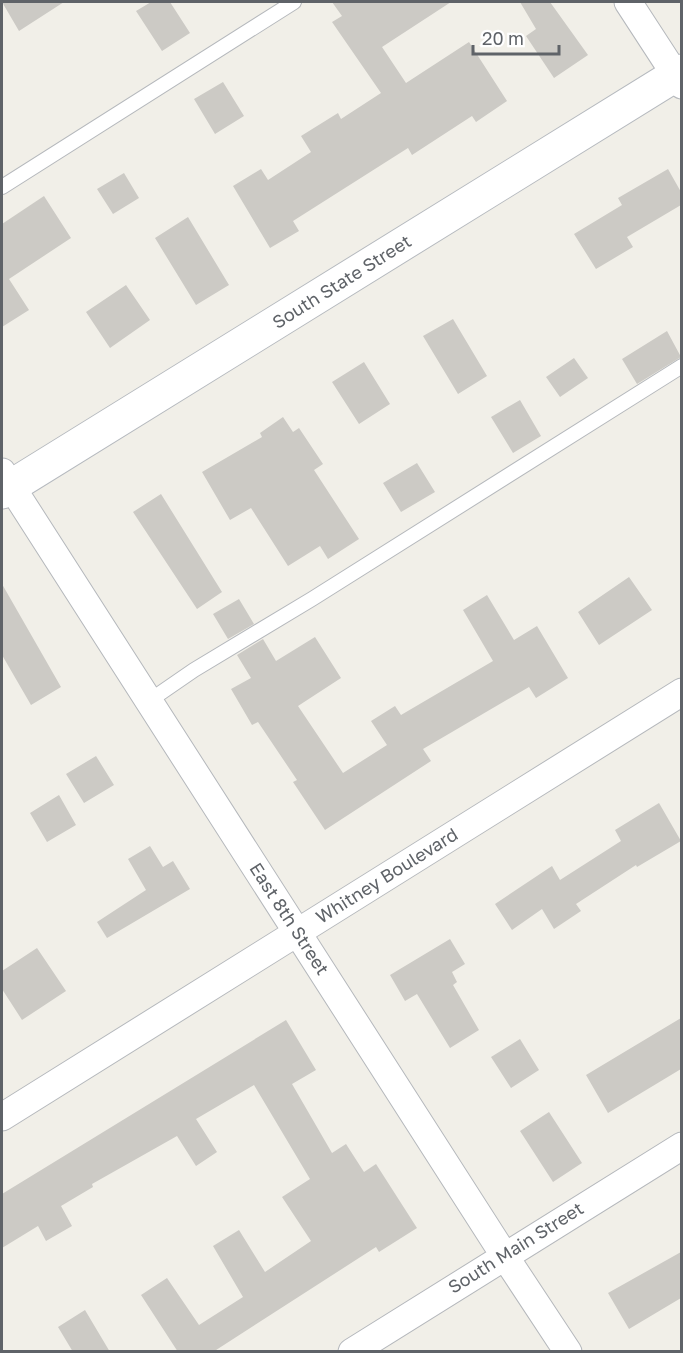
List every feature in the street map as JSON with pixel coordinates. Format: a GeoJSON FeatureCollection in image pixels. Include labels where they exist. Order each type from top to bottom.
{"type":"FeatureCollection","features":[{"type":"Feature","properties":{"kind":"main road","name":"South State Street"},"geometry":{"type":"LineString","coordinates":[[4,483],[679,77]]}},
{"type":"Feature","properties":{"kind":"street"},"geometry":{"type":"LineString","coordinates":[[628,2],[679,77]]}},
{"type":"Feature","properties":{"kind":"street","name":"East 8th Street"},"geometry":{"type":"LineString","coordinates":[[4,483],[298,931],[568,1352]]}},
{"type":"Feature","properties":{"kind":"street","name":"Whitney Boulevard"},"geometry":{"type":"LineString","coordinates":[[2,1116],[681,692]]}},
{"type":"Feature","properties":{"kind":"street","name":"South Main Street"},"geometry":{"type":"LineString","coordinates":[[352,1352],[681,1146]]}},
{"type":"Feature","properties":{"kind":"lane"},"geometry":{"type":"LineString","coordinates":[[2,187],[294,2]]}},
{"type":"Feature","properties":{"kind":"lane"},"geometry":{"type":"LineString","coordinates":[[149,702],[194,670],[312,599],[427,524],[681,366]]}},
{"type":"Feature","properties":{"kind":"building"},"geometry":{"type":"Polygon","coordinates":[[[2,2],[64,2],[19,31],[2,2]]]}},
{"type":"Feature","properties":{"kind":"building"},"geometry":{"type":"Polygon","coordinates":[[[151,2],[170,2],[190,33],[162,51],[136,11],[151,2]]]}},
{"type":"Feature","properties":{"kind":"building"},"geometry":{"type":"Polygon","coordinates":[[[332,2],[451,2],[382,47],[406,83],[469,42],[507,101],[476,122],[472,116],[412,155],[408,148],[293,221],[299,231],[270,248],[233,186],[261,169],[268,180],[311,152],[301,136],[338,113],[341,119],[381,93],[332,22],[342,16],[332,2]]]}},
{"type":"Feature","properties":{"kind":"building"},"geometry":{"type":"Polygon","coordinates":[[[520,2],[550,2],[588,55],[554,78],[526,36],[536,29],[520,2]]]}},
{"type":"Feature","properties":{"kind":"building"},"geometry":{"type":"Polygon","coordinates":[[[223,82],[244,116],[215,134],[194,99],[223,82]]]}},
{"type":"Feature","properties":{"kind":"building"},"geometry":{"type":"Polygon","coordinates":[[[668,169],[681,192],[681,205],[627,237],[633,247],[596,269],[574,234],[622,205],[618,198],[668,169]]]}},
{"type":"Feature","properties":{"kind":"building"},"geometry":{"type":"Polygon","coordinates":[[[124,173],[139,198],[113,214],[97,189],[124,173]]]}},
{"type":"Feature","properties":{"kind":"building"},"geometry":{"type":"Polygon","coordinates":[[[44,196],[71,238],[9,279],[29,310],[2,327],[2,224],[44,196]]]}},
{"type":"Feature","properties":{"kind":"building"},"geometry":{"type":"Polygon","coordinates":[[[188,217],[229,285],[196,305],[155,238],[188,217]]]}},
{"type":"Feature","properties":{"kind":"building"},"geometry":{"type":"Polygon","coordinates":[[[126,285],[150,320],[110,348],[86,312],[126,285]]]}},
{"type":"Feature","properties":{"kind":"building"},"geometry":{"type":"Polygon","coordinates":[[[453,319],[487,376],[458,394],[423,336],[453,319]]]}},
{"type":"Feature","properties":{"kind":"building"},"geometry":{"type":"Polygon","coordinates":[[[667,331],[681,357],[637,384],[622,359],[667,331]]]}},
{"type":"Feature","properties":{"kind":"building"},"geometry":{"type":"Polygon","coordinates":[[[574,358],[588,378],[560,397],[546,377],[574,358]]]}},
{"type":"Feature","properties":{"kind":"building"},"geometry":{"type":"Polygon","coordinates":[[[364,362],[390,404],[359,424],[332,382],[364,362]]]}},
{"type":"Feature","properties":{"kind":"building"},"geometry":{"type":"Polygon","coordinates":[[[520,400],[541,436],[513,453],[491,417],[520,400]]]}},
{"type":"Feature","properties":{"kind":"building"},"geometry":{"type":"Polygon","coordinates":[[[283,417],[293,432],[299,428],[323,464],[314,470],[359,539],[328,559],[320,546],[288,566],[251,508],[230,520],[202,472],[262,437],[260,433],[283,417]]]}},
{"type":"Feature","properties":{"kind":"building"},"geometry":{"type":"Polygon","coordinates":[[[417,463],[435,492],[401,512],[383,483],[417,463]]]}},
{"type":"Feature","properties":{"kind":"building"},"geometry":{"type":"Polygon","coordinates":[[[161,494],[222,592],[197,609],[133,512],[161,494]]]}},
{"type":"Feature","properties":{"kind":"building"},"geometry":{"type":"Polygon","coordinates":[[[629,577],[652,610],[599,645],[578,612],[629,577]]]}},
{"type":"Feature","properties":{"kind":"building"},"geometry":{"type":"Polygon","coordinates":[[[2,584],[61,687],[31,705],[2,655],[2,584]]]}},
{"type":"Feature","properties":{"kind":"building"},"geometry":{"type":"Polygon","coordinates":[[[487,595],[514,640],[537,626],[568,678],[536,698],[529,687],[423,749],[431,761],[325,830],[293,782],[297,780],[258,722],[252,725],[231,689],[251,678],[237,655],[263,639],[276,661],[315,637],[341,678],[298,706],[343,773],[387,745],[371,721],[395,706],[401,715],[493,661],[463,610],[487,595]]]}},
{"type":"Feature","properties":{"kind":"building"},"geometry":{"type":"Polygon","coordinates":[[[239,599],[254,624],[228,639],[213,614],[239,599]]]}},
{"type":"Feature","properties":{"kind":"building"},"geometry":{"type":"Polygon","coordinates":[[[96,756],[114,785],[84,803],[66,774],[96,756]]]}},
{"type":"Feature","properties":{"kind":"building"},"geometry":{"type":"Polygon","coordinates":[[[59,795],[76,825],[47,842],[30,813],[59,795]]]}},
{"type":"Feature","properties":{"kind":"building"},"geometry":{"type":"Polygon","coordinates":[[[659,803],[681,841],[637,867],[636,865],[576,904],[581,911],[554,929],[542,909],[512,930],[495,904],[552,866],[560,880],[621,841],[615,830],[659,803]]]}},
{"type":"Feature","properties":{"kind":"building"},"geometry":{"type":"Polygon","coordinates":[[[150,846],[163,867],[173,861],[190,889],[107,938],[97,922],[146,890],[128,859],[150,846]]]}},
{"type":"Feature","properties":{"kind":"building"},"geometry":{"type":"Polygon","coordinates":[[[450,939],[465,964],[452,972],[457,982],[453,985],[479,1030],[450,1048],[417,994],[405,1001],[390,975],[450,939]]]}},
{"type":"Feature","properties":{"kind":"building"},"geometry":{"type":"Polygon","coordinates":[[[37,948],[66,991],[22,1020],[2,989],[2,971],[37,948]]]}},
{"type":"Feature","properties":{"kind":"building"},"geometry":{"type":"Polygon","coordinates":[[[681,1018],[681,1069],[608,1113],[586,1075],[681,1018]]]}},
{"type":"Feature","properties":{"kind":"building"},"geometry":{"type":"Polygon","coordinates":[[[286,1020],[316,1070],[292,1084],[332,1153],[346,1144],[364,1172],[376,1164],[417,1228],[379,1252],[376,1247],[213,1352],[178,1352],[141,1295],[167,1278],[199,1325],[243,1297],[213,1246],[239,1230],[265,1272],[311,1241],[282,1197],[310,1179],[254,1085],[196,1119],[217,1152],[196,1166],[177,1136],[92,1184],[93,1187],[61,1206],[72,1226],[46,1241],[38,1226],[2,1248],[2,1194],[286,1020]]]}},
{"type":"Feature","properties":{"kind":"building"},"geometry":{"type":"Polygon","coordinates":[[[520,1039],[539,1070],[511,1088],[491,1057],[520,1039]]]}},
{"type":"Feature","properties":{"kind":"building"},"geometry":{"type":"Polygon","coordinates":[[[549,1112],[582,1163],[553,1182],[520,1131],[549,1112]]]}},
{"type":"Feature","properties":{"kind":"building"},"geometry":{"type":"Polygon","coordinates":[[[681,1252],[681,1298],[629,1329],[608,1293],[681,1252]]]}},
{"type":"Feature","properties":{"kind":"building"},"geometry":{"type":"Polygon","coordinates":[[[85,1310],[110,1352],[73,1352],[58,1327],[85,1310]]]}}]}
